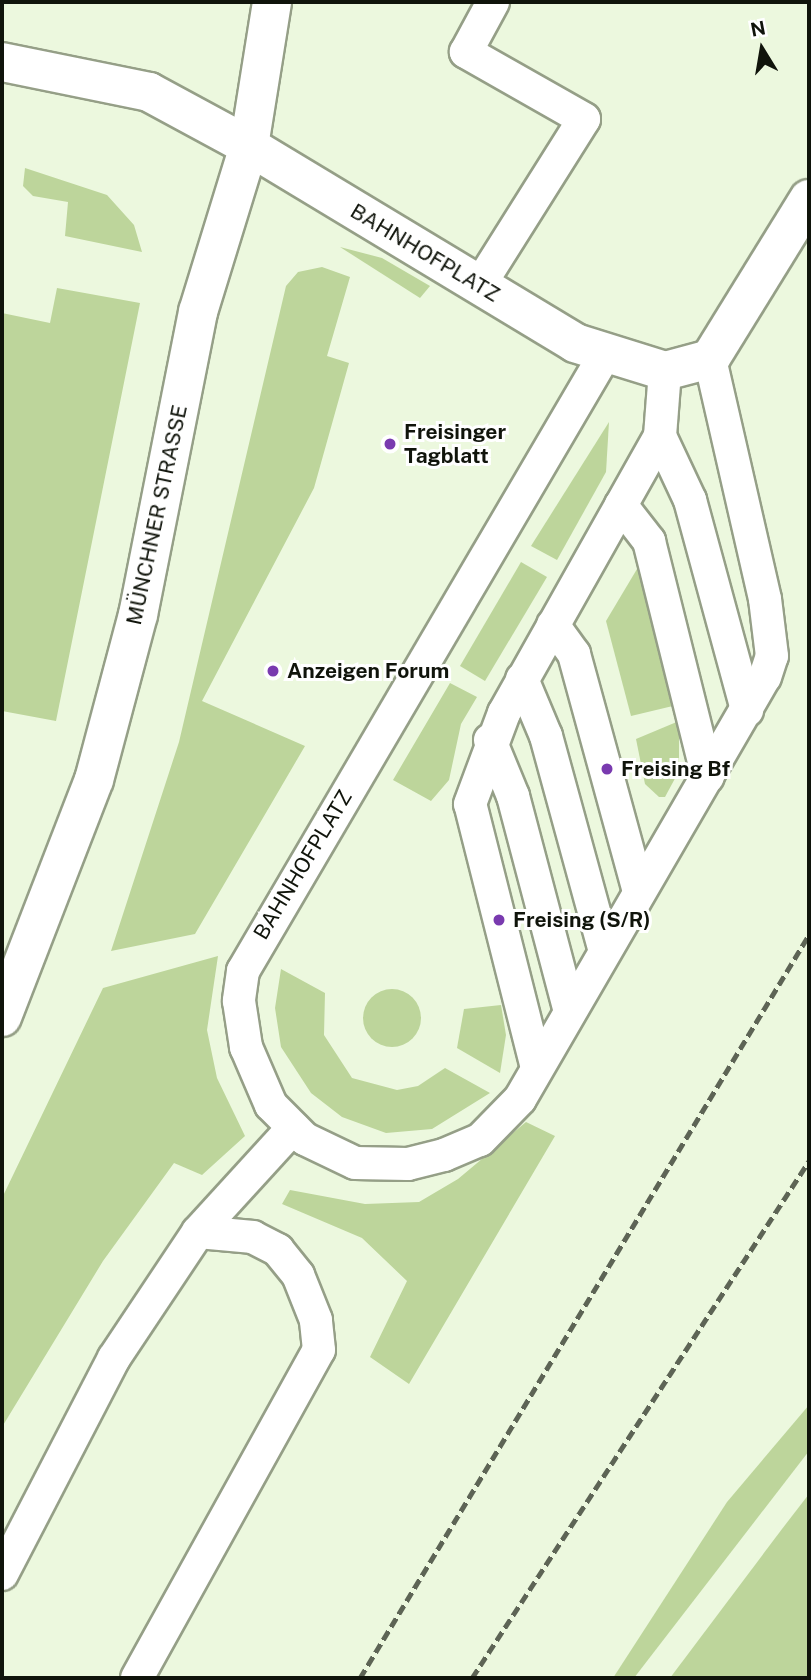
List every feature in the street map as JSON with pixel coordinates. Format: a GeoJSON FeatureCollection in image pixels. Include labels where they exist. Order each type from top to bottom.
{"type":"FeatureCollection","features":[{"type":"Feature","properties":{"kind":"main road","name":"MÜNCHNER STRASSE"},"geometry":{"type":"LineString","coordinates":[[2,1017],[94,780],[138,615],[198,312],[249,146],[272,2]]}},
{"type":"Feature","properties":{"kind":"main road","name":"BAHNHOFPLATZ"},"geometry":{"type":"LineString","coordinates":[[2,62],[139,88],[249,146],[479,286],[604,356],[665,371],[710,359]]}},
{"type":"Feature","properties":{"kind":"main road"},"geometry":{"type":"LineString","coordinates":[[710,359],[809,199]]}},
{"type":"Feature","properties":{"kind":"lane"},"geometry":{"type":"LineString","coordinates":[[479,286],[584,119],[466,52],[493,2]]}},
{"type":"Feature","properties":{"kind":"lane","name":"BAHNHOFPLATZ"},"geometry":{"type":"LineString","coordinates":[[604,356],[243,971],[239,1001],[246,1047],[271,1105],[293,1128],[355,1163],[408,1164],[444,1155],[480,1140],[520,1099],[536,1064],[570,1012],[747,710],[772,656],[765,599],[710,359]]}},
{"type":"Feature","properties":{"kind":"lane"},"geometry":{"type":"LineString","coordinates":[[536,1064],[472,825],[470,804],[490,740],[660,436],[665,371]]}},
{"type":"Feature","properties":{"kind":"lane"},"geometry":{"type":"LineString","coordinates":[[660,436],[690,500],[747,710]]}},
{"type":"Feature","properties":{"kind":"lane"},"geometry":{"type":"LineString","coordinates":[[621,505],[649,541],[708,777]]}},
{"type":"Feature","properties":{"kind":"lane"},"geometry":{"type":"LineString","coordinates":[[553,625],[574,654],[639,892]]}},
{"type":"Feature","properties":{"kind":"lane"},"geometry":{"type":"LineString","coordinates":[[522,679],[546,736],[605,951]]}},
{"type":"Feature","properties":{"kind":"lane"},"geometry":{"type":"LineString","coordinates":[[490,740],[513,796],[570,1012]]}},
{"type":"Feature","properties":{"kind":"lane"},"geometry":{"type":"LineString","coordinates":[[2,1574],[114,1358],[198,1232],[293,1128]]}},
{"type":"Feature","properties":{"kind":"lane"},"geometry":{"type":"LineString","coordinates":[[137,1678],[319,1350],[307,1297],[278,1250],[253,1237],[198,1232]]}},
{"type":"Feature","properties":{"kind":"green space"},"geometry":{"type":"Polygon","coordinates":[[[25,168],[107,195],[134,225],[142,252],[65,236],[68,202],[33,196],[23,186],[25,168]]]}},
{"type":"Feature","properties":{"kind":"green space"},"geometry":{"type":"Polygon","coordinates":[[[340,247],[382,258],[430,286],[420,298],[340,247]]]}},
{"type":"Feature","properties":{"kind":"green space"},"geometry":{"type":"Polygon","coordinates":[[[322,267],[350,277],[327,356],[349,363],[314,488],[202,701],[305,746],[195,934],[111,951],[179,742],[286,286],[298,272],[322,267]]]}},
{"type":"Feature","properties":{"kind":"green space"},"geometry":{"type":"Polygon","coordinates":[[[57,288],[140,303],[56,721],[2,711],[2,313],[50,323],[57,288]]]}},
{"type":"Feature","properties":{"kind":"green space"},"geometry":{"type":"Polygon","coordinates":[[[609,422],[606,472],[557,560],[531,546],[609,422]]]}},
{"type":"Feature","properties":{"kind":"green space"},"geometry":{"type":"Polygon","coordinates":[[[521,562],[547,577],[485,681],[460,666],[521,562]]]}},
{"type":"Feature","properties":{"kind":"green space"},"geometry":{"type":"Polygon","coordinates":[[[640,564],[677,705],[631,716],[606,621],[640,564]]]}},
{"type":"Feature","properties":{"kind":"green space"},"geometry":{"type":"Polygon","coordinates":[[[450,683],[477,697],[461,724],[449,780],[431,801],[393,780],[450,683]]]}},
{"type":"Feature","properties":{"kind":"green space"},"geometry":{"type":"Polygon","coordinates":[[[679,721],[679,771],[665,797],[659,797],[645,784],[636,739],[679,721]]]}},
{"type":"Feature","properties":{"kind":"green space"},"geometry":{"type":"Polygon","coordinates":[[[218,956],[207,1030],[217,1078],[245,1136],[202,1175],[174,1163],[103,1261],[2,1427],[2,1198],[103,988],[218,956]]]}},
{"type":"Feature","properties":{"kind":"green space"},"geometry":{"type":"Polygon","coordinates":[[[281,969],[325,993],[324,1035],[352,1078],[397,1090],[418,1086],[445,1068],[490,1093],[432,1129],[386,1133],[342,1117],[311,1093],[281,1047],[275,1008],[281,969]]]}},
{"type":"Feature","properties":{"kind":"green space"},"geometry":{"type":"Polygon","coordinates":[[[392,989],[408,994],[416,1002],[421,1018],[416,1034],[408,1042],[392,1047],[376,1042],[368,1034],[363,1018],[368,1002],[376,994],[392,989]]]}},
{"type":"Feature","properties":{"kind":"green space"},"geometry":{"type":"Polygon","coordinates":[[[501,1005],[506,1035],[500,1073],[457,1048],[464,1009],[501,1005]]]}},
{"type":"Feature","properties":{"kind":"green space"},"geometry":{"type":"Polygon","coordinates":[[[526,1122],[555,1136],[409,1384],[370,1357],[407,1281],[362,1238],[282,1204],[290,1190],[365,1204],[419,1202],[458,1179],[526,1122]]]}},
{"type":"Feature","properties":{"kind":"green space"},"geometry":{"type":"Polygon","coordinates":[[[809,1405],[809,1451],[634,1678],[613,1678],[727,1502],[809,1405]]]}},
{"type":"Feature","properties":{"kind":"green space"},"geometry":{"type":"Polygon","coordinates":[[[809,1494],[809,1678],[670,1678],[782,1529],[809,1494]]]}},
{"type":"Feature","properties":{"kind":"railway"},"geometry":{"type":"LineString","coordinates":[[360,1678],[809,935]]}},
{"type":"Feature","properties":{"kind":"railway"},"geometry":{"type":"LineString","coordinates":[[472,1678],[809,1161]]}},
{"type":"Feature","properties":{"kind":"place","name":"Freisinger Tagblatt"},"geometry":{"type":"Point","coordinates":[390,444]}},
{"type":"Feature","properties":{"kind":"place","name":"Anzeigen Forum"},"geometry":{"type":"Point","coordinates":[273,671]}},
{"type":"Feature","properties":{"kind":"place","name":"Freising Bf"},"geometry":{"type":"Point","coordinates":[607,769]}},
{"type":"Feature","properties":{"kind":"place","name":"Freising (S/R)"},"geometry":{"type":"Point","coordinates":[499,920]}}]}
